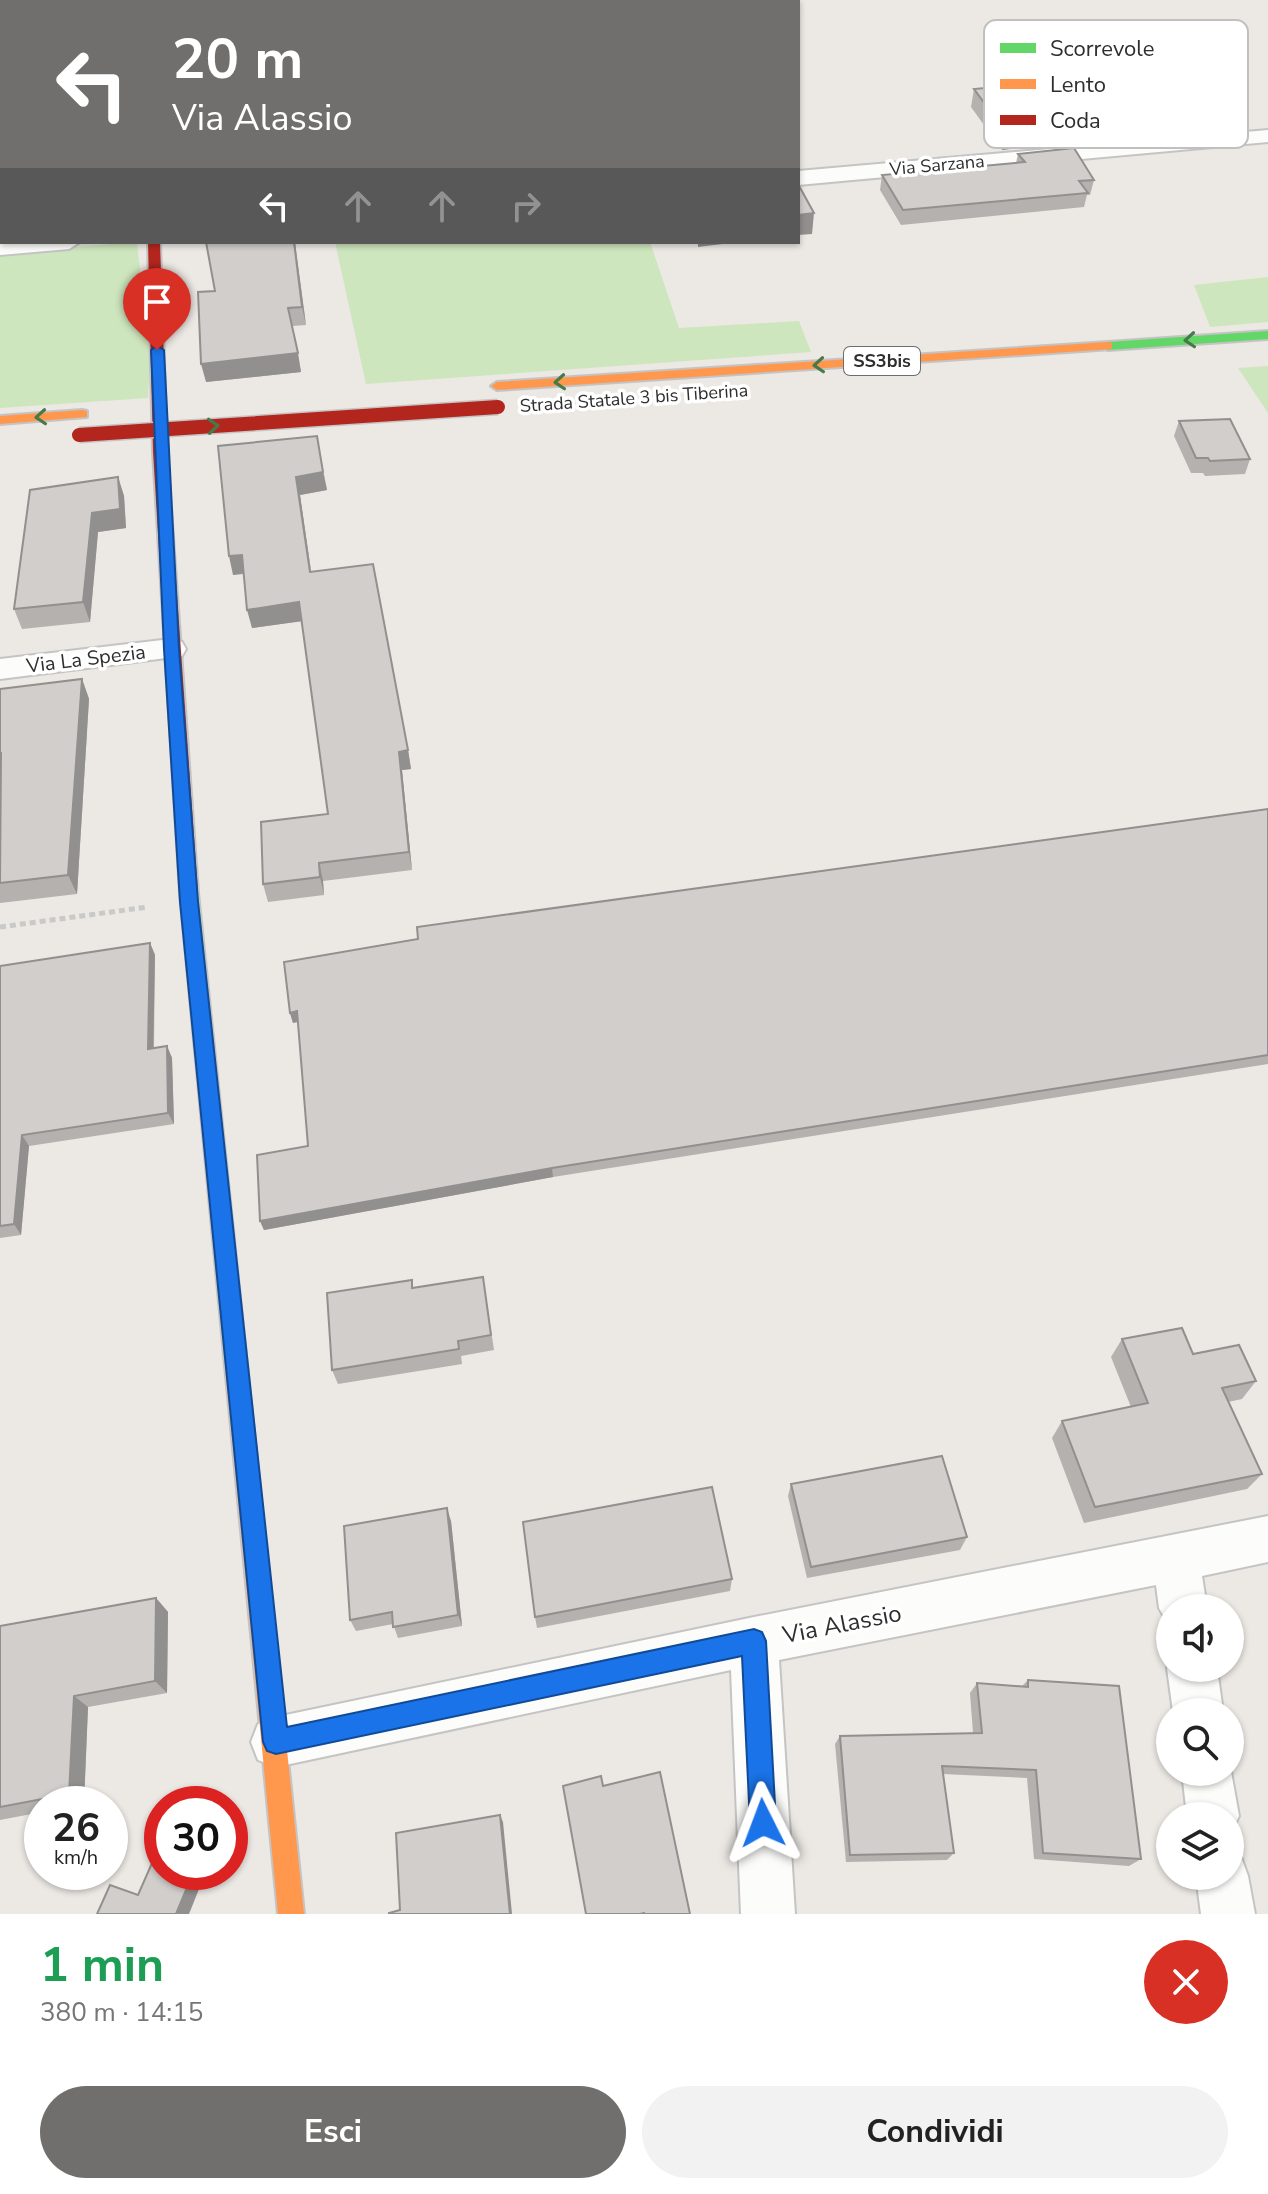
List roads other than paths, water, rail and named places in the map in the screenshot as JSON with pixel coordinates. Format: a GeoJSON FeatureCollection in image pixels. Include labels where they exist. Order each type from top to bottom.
{"type":"FeatureCollection","features":[{"type":"Feature","properties":{"kind":"main road"},"geometry":{"type":"LineString","coordinates":[[154,244],[171,649],[189,902],[291,1914]]}},
{"type":"Feature","properties":{"kind":"main road","name":"Strada Statale 3 bis Tiberina"},"geometry":{"type":"LineString","coordinates":[[489,387],[1268,335]]}},
{"type":"Feature","properties":{"kind":"main road","name":"Strada Statale 3 bis Tiberina"},"geometry":{"type":"LineString","coordinates":[[72,436],[506,407]]}},
{"type":"Feature","properties":{"kind":"main road"},"geometry":{"type":"LineString","coordinates":[[146,410],[178,408]]}},
{"type":"Feature","properties":{"kind":"main road"},"geometry":{"type":"LineString","coordinates":[[0,420],[90,414]]}},
{"type":"Feature","properties":{"kind":"street","name":"Via Sarzana"},"geometry":{"type":"LineString","coordinates":[[1248,138],[1268,136]]}},
{"type":"Feature","properties":{"kind":"street","name":"Via Sarzana"},"geometry":{"type":"LineString","coordinates":[[800,178],[1134,148]]}},
{"type":"Feature","properties":{"kind":"street"},"geometry":{"type":"LineString","coordinates":[[0,248],[46,244]]}},
{"type":"Feature","properties":{"kind":"street","name":"Via La Spezia"},"geometry":{"type":"LineString","coordinates":[[0,669],[171,649]]}},
{"type":"Feature","properties":{"kind":"street","name":"Via Alassio"},"geometry":{"type":"LineString","coordinates":[[276,1742],[754,1641],[1268,1539]]}},
{"type":"Feature","properties":{"kind":"street"},"geometry":{"type":"LineString","coordinates":[[1175,1558],[1181,1594]]}},
{"type":"Feature","properties":{"kind":"street"},"geometry":{"type":"LineString","coordinates":[[754,1641],[768,1914]]}},
{"type":"Feature","properties":{"kind":"street"},"geometry":{"type":"LineString","coordinates":[[1224,1890],[1228,1914]]}}]}
